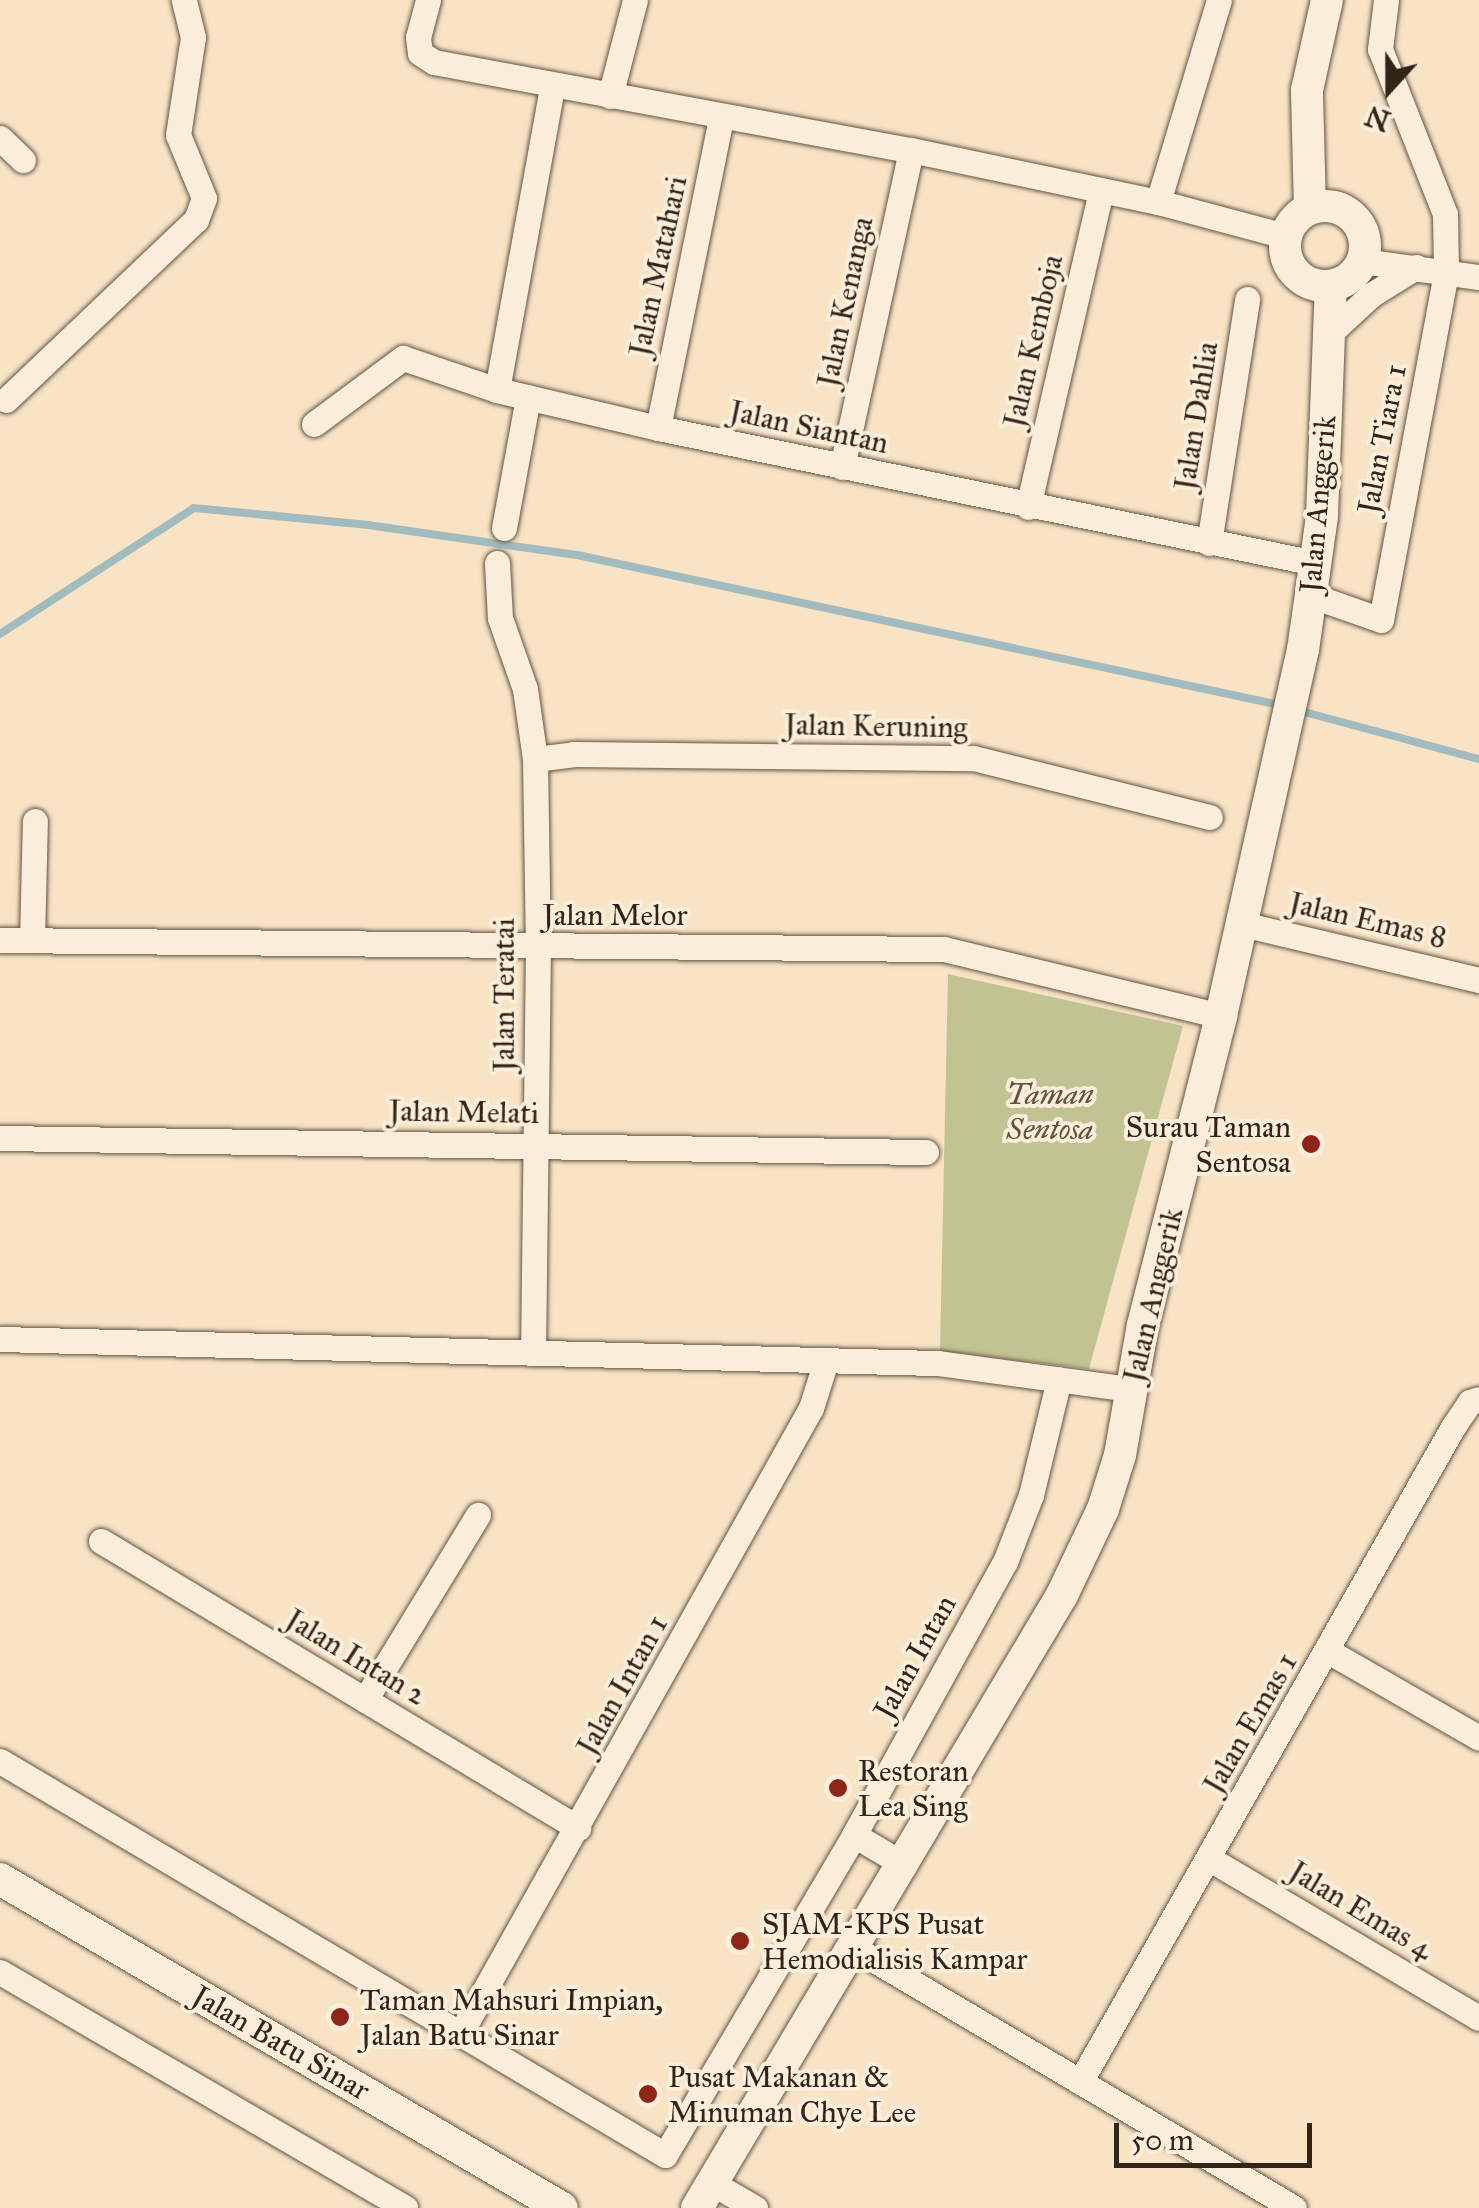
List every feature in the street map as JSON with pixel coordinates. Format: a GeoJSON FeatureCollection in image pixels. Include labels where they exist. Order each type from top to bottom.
{"type":"FeatureCollection","features":[{"type":"Feature","properties":{"kind":"street"},"geometry":{"type":"LineString","coordinates":[[6,400],[196,220],[204,198],[178,134],[193,36],[184,0]]}},
{"type":"Feature","properties":{"kind":"street"},"geometry":{"type":"LineString","coordinates":[[428,0],[418,37],[420,53],[434,62],[552,87],[911,150],[1158,202],[1285,236]]}},
{"type":"Feature","properties":{"kind":"street"},"geometry":{"type":"LineString","coordinates":[[610,96],[635,0]]}},
{"type":"Feature","properties":{"kind":"street"},"geometry":{"type":"LineString","coordinates":[[1158,202],[1219,0]]}},
{"type":"Feature","properties":{"kind":"street"},"geometry":{"type":"LineString","coordinates":[[1310,208],[1306,90],[1327,0]]}},
{"type":"Feature","properties":{"kind":"street","name":"Jalan Tiara 1"},"geometry":{"type":"LineString","coordinates":[[1381,620],[1446,271],[1444,214],[1380,50],[1386,0]]}},
{"type":"Feature","properties":{"kind":"street"},"geometry":{"type":"LineString","coordinates":[[496,390],[552,87]]}},
{"type":"Feature","properties":{"kind":"street","name":"Jalan Matahari"},"geometry":{"type":"LineString","coordinates":[[658,428],[721,117]]}},
{"type":"Feature","properties":{"kind":"street"},"geometry":{"type":"LineString","coordinates":[[0,138],[23,160]]}},
{"type":"Feature","properties":{"kind":"street","name":"Jalan Kenanga"},"geometry":{"type":"LineString","coordinates":[[842,466],[911,150]]}},
{"type":"Feature","properties":{"kind":"street","name":"Jalan Kemboja"},"geometry":{"type":"LineString","coordinates":[[1028,507],[1101,190]]}},
{"type":"Feature","properties":{"kind":"street"},"geometry":{"type":"LineString","coordinates":[[1323,205],[1348,212],[1364,234],[1362,261],[1344,282],[1332,286],[1304,281],[1294,273],[1284,249],[1285,236],[1299,214],[1310,208],[1323,205]]}},
{"type":"Feature","properties":{"kind":"street"},"geometry":{"type":"LineString","coordinates":[[1362,261],[1479,277]]}},
{"type":"Feature","properties":{"kind":"street"},"geometry":{"type":"LineString","coordinates":[[1331,332],[1371,294],[1416,267]]}},
{"type":"Feature","properties":{"kind":"street","name":"Jalan Anggerik"},"geometry":{"type":"LineString","coordinates":[[696,2202],[905,1865],[1080,1560],[1103,1509],[1120,1455],[1143,1325],[1221,1016],[1302,650],[1322,516],[1332,286]]}},
{"type":"Feature","properties":{"kind":"street","name":"Jalan Dahlia"},"geometry":{"type":"LineString","coordinates":[[1209,542],[1247,299]]}},
{"type":"Feature","properties":{"kind":"street","name":"Jalan Siantan"},"geometry":{"type":"LineString","coordinates":[[314,424],[403,358],[496,390],[658,428],[1209,542],[1313,579],[1381,620]]}},
{"type":"Feature","properties":{"kind":"street"},"geometry":{"type":"LineString","coordinates":[[504,528],[528,397]]}},
{"type":"Feature","properties":{"kind":"street","name":"Jalan Teratai"},"geometry":{"type":"LineString","coordinates":[[497,563],[500,618],[526,689],[535,758],[538,947],[533,1352]]}},
{"type":"Feature","properties":{"kind":"street","name":"Jalan Keruning"},"geometry":{"type":"LineString","coordinates":[[535,758],[573,754],[973,758],[1210,817]]}},
{"type":"Feature","properties":{"kind":"street"},"geometry":{"type":"LineString","coordinates":[[32,940],[36,821]]}},
{"type":"Feature","properties":{"kind":"street","name":"Jalan Emas 8"},"geometry":{"type":"LineString","coordinates":[[1242,924],[1479,980]]}},
{"type":"Feature","properties":{"kind":"street","name":"Jalan Melor"},"geometry":{"type":"LineString","coordinates":[[0,940],[944,949],[1221,1016]]}},
{"type":"Feature","properties":{"kind":"street","name":"Jalan Melati"},"geometry":{"type":"LineString","coordinates":[[0,1138],[926,1152]]}},
{"type":"Feature","properties":{"kind":"street"},"geometry":{"type":"LineString","coordinates":[[0,1339],[938,1363],[1131,1389]]}},
{"type":"Feature","properties":{"kind":"street","name":"Jalan Intan 1"},"geometry":{"type":"LineString","coordinates":[[460,2034],[812,1408],[826,1360]]}},
{"type":"Feature","properties":{"kind":"street","name":"Jalan Intan"},"geometry":{"type":"LineString","coordinates":[[460,2034],[665,2155],[854,1835],[1005,1562],[1031,1495],[1059,1379]]}},
{"type":"Feature","properties":{"kind":"street","name":"Jalan Emas 1"},"geometry":{"type":"LineString","coordinates":[[1080,2082],[1452,1428],[1470,1402],[1479,1399]]}},
{"type":"Feature","properties":{"kind":"street"},"geometry":{"type":"LineString","coordinates":[[364,1700],[478,1515]]}},
{"type":"Feature","properties":{"kind":"street","name":"Jalan Intan 2"},"geometry":{"type":"LineString","coordinates":[[101,1541],[578,1828]]}},
{"type":"Feature","properties":{"kind":"street"},"geometry":{"type":"LineString","coordinates":[[1328,1651],[1479,1738]]}},
{"type":"Feature","properties":{"kind":"street"},"geometry":{"type":"LineString","coordinates":[[0,1760],[460,2034]]}},
{"type":"Feature","properties":{"kind":"street"},"geometry":{"type":"LineString","coordinates":[[854,1835],[905,1865]]}},
{"type":"Feature","properties":{"kind":"street","name":"Jalan Emas 4"},"geometry":{"type":"LineString","coordinates":[[1210,1859],[1479,2018]]}},
{"type":"Feature","properties":{"kind":"street","name":"Jalan Batu Sinar"},"geometry":{"type":"LineString","coordinates":[[0,1878],[563,2207]]}},
{"type":"Feature","properties":{"kind":"street"},"geometry":{"type":"LineString","coordinates":[[854,1948],[1294,2208]]}},
{"type":"Feature","properties":{"kind":"street"},"geometry":{"type":"LineString","coordinates":[[0,1972],[406,2208]]}},
{"type":"Feature","properties":{"kind":"street"},"geometry":{"type":"LineString","coordinates":[[696,2202],[754,2208]]}},
{"type":"Feature","properties":{"kind":"green space","name":"Taman Sentosa"},"geometry":{"type":"Polygon","coordinates":[[[948,974],[1183,1026],[1089,1369],[940,1351],[948,974]]]}},
{"type":"Feature","properties":{"kind":"waterway"},"geometry":{"type":"LineString","coordinates":[[0,634],[194,508],[368,525],[582,556],[1284,706]]}},
{"type":"Feature","properties":{"kind":"waterway"},"geometry":{"type":"LineString","coordinates":[[1297,710],[1479,759]]}},
{"type":"Feature","properties":{"kind":"place","name":"Surau Taman Sentosa"},"geometry":{"type":"Point","coordinates":[1311,1144]}},
{"type":"Feature","properties":{"kind":"place","name":"Restoran Lea Sing"},"geometry":{"type":"Point","coordinates":[838,1788]}},
{"type":"Feature","properties":{"kind":"place","name":"SJAM-KPS Pusat Hemodialisis Kampar"},"geometry":{"type":"Point","coordinates":[740,1941]}},
{"type":"Feature","properties":{"kind":"place","name":"Taman Mahsuri Impian, Jalan Batu Sinar"},"geometry":{"type":"Point","coordinates":[340,2017]}},
{"type":"Feature","properties":{"kind":"place","name":"Pusat Makanan & Minuman Chye Lee"},"geometry":{"type":"Point","coordinates":[648,2094]}}]}
